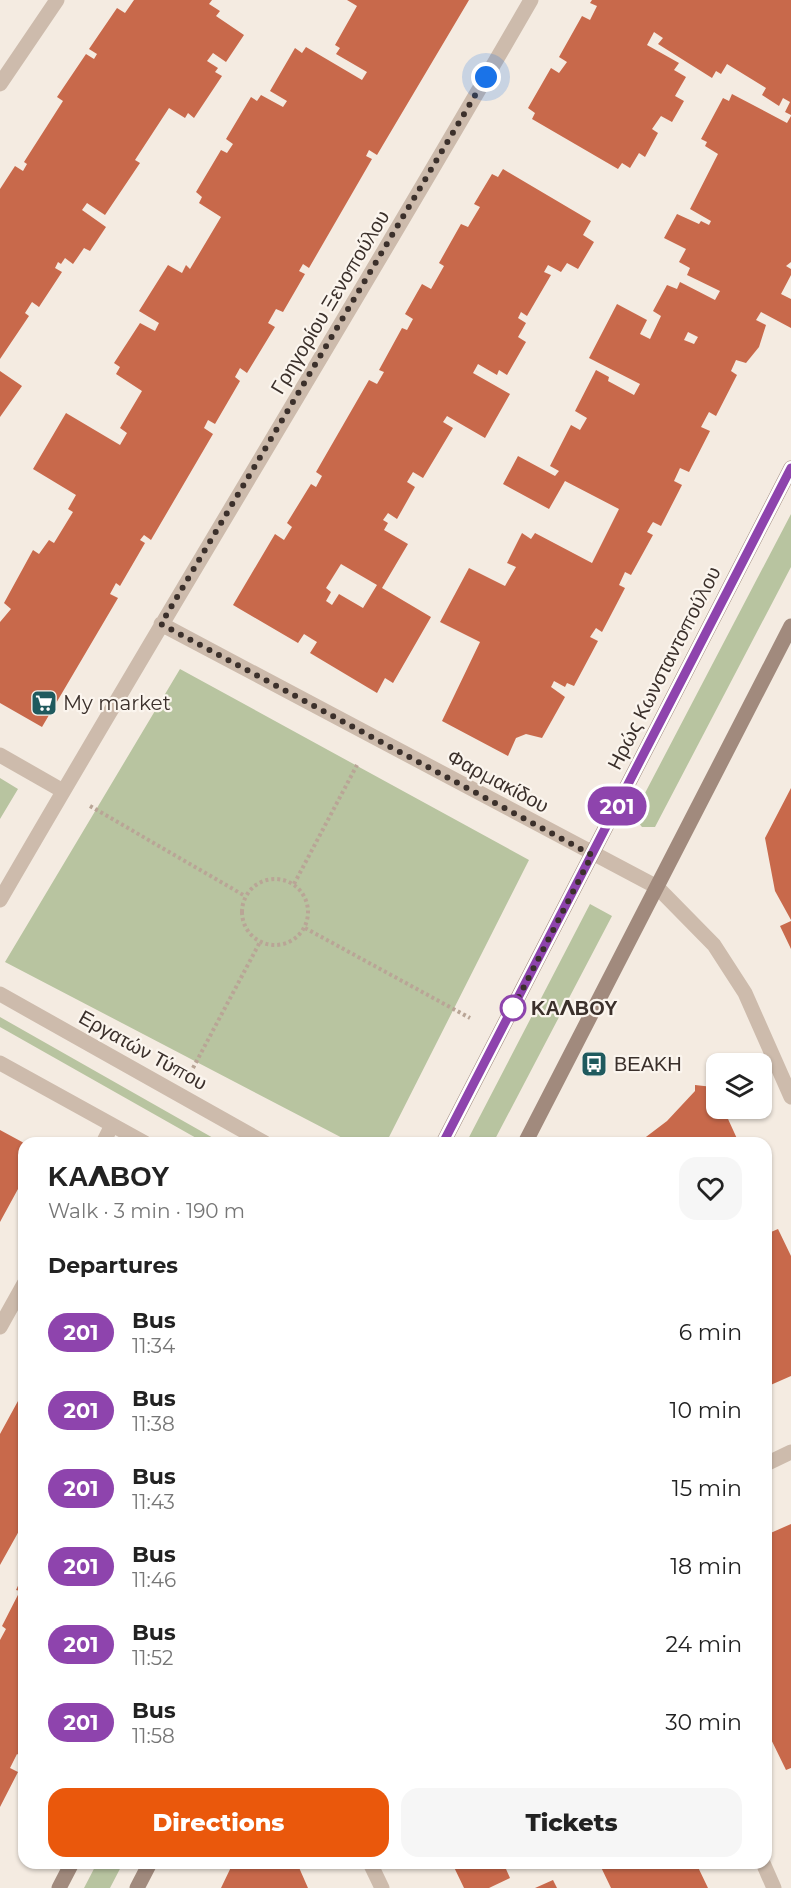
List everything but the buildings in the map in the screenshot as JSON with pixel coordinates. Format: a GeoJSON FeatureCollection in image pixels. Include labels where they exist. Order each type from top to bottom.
{"type":"FeatureCollection","features":[{"type":"Feature","properties":{"kind":"street"},"geometry":{"type":"LineString","coordinates":[[0,84],[57,0]]}},
{"type":"Feature","properties":{"kind":"street","name":"Γρηγορίου Ξενοπούλου"},"geometry":{"type":"LineString","coordinates":[[0,900],[161,624],[409,212],[531,0]]}},
{"type":"Feature","properties":{"kind":"street","name":"Ηρώς Κωνσταντοπούλου"},"geometry":{"type":"LineString","coordinates":[[445,1137],[791,468]]}},
{"type":"Feature","properties":{"kind":"street","name":"Φαρμακίδου"},"geometry":{"type":"LineString","coordinates":[[161,624],[592,855],[657,887],[714,945],[745,993],[791,1097]]}},
{"type":"Feature","properties":{"kind":"street"},"geometry":{"type":"LineString","coordinates":[[528,1137],[791,626]]}},
{"type":"Feature","properties":{"kind":"street"},"geometry":{"type":"LineString","coordinates":[[0,755],[63,791]]}},
{"type":"Feature","properties":{"kind":"street","name":"Εργατών Τύπου"},"geometry":{"type":"LineString","coordinates":[[0,994],[254,1137]]}},
{"type":"Feature","properties":{"kind":"street"},"geometry":{"type":"LineString","coordinates":[[0,1063],[134,1137]]}},
{"type":"Feature","properties":{"kind":"street"},"geometry":{"type":"LineString","coordinates":[[106,1137],[112,1125]]}},
{"type":"Feature","properties":{"kind":"street"},"geometry":{"type":"LineString","coordinates":[[0,1327],[18,1295]]}},
{"type":"Feature","properties":{"kind":"street"},"geometry":{"type":"LineString","coordinates":[[772,1461],[791,1452]]}},
{"type":"Feature","properties":{"kind":"street"},"geometry":{"type":"LineString","coordinates":[[59,1888],[69,1869]]}},
{"type":"Feature","properties":{"kind":"street"},"geometry":{"type":"LineString","coordinates":[[137,1888],[147,1869]]}},
{"type":"Feature","properties":{"kind":"street"},"geometry":{"type":"LineString","coordinates":[[373,1869],[382,1888]]}},
{"type":"Feature","properties":{"kind":"street"},"geometry":{"type":"LineString","coordinates":[[766,1869],[774,1888]]}},
{"type":"Feature","properties":{"kind":"path"},"geometry":{"type":"LineString","coordinates":[[294,884],[372,738]]}},
{"type":"Feature","properties":{"kind":"path"},"geometry":{"type":"LineString","coordinates":[[63,791],[245,896]]}},
{"type":"Feature","properties":{"kind":"path"},"geometry":{"type":"LineString","coordinates":[[269,878],[284,879],[294,884],[306,898],[309,914],[305,928],[295,939],[281,945],[260,942],[244,925],[242,910],[245,896],[256,884],[269,878]]}},
{"type":"Feature","properties":{"kind":"path"},"geometry":{"type":"LineString","coordinates":[[305,928],[499,1034]]}},
{"type":"Feature","properties":{"kind":"path"},"geometry":{"type":"LineString","coordinates":[[178,1095],[260,942]]}},
{"type":"Feature","properties":{"kind":"green space"},"geometry":{"type":"Polygon","coordinates":[[[791,514],[791,567],[655,827],[642,827],[633,816],[791,514]]]}},
{"type":"Feature","properties":{"kind":"green space"},"geometry":{"type":"Polygon","coordinates":[[[180,669],[529,860],[389,1137],[340,1137],[5,962],[180,669]]]}},
{"type":"Feature","properties":{"kind":"green space"},"geometry":{"type":"Polygon","coordinates":[[[0,778],[18,789],[0,819],[0,778]]]}},
{"type":"Feature","properties":{"kind":"green space"},"geometry":{"type":"Polygon","coordinates":[[[590,904],[612,916],[496,1137],[469,1137],[590,904]]]}},
{"type":"Feature","properties":{"kind":"green space"},"geometry":{"type":"Polygon","coordinates":[[[0,1017],[211,1137],[194,1137],[0,1027],[0,1017]]]}},
{"type":"Feature","properties":{"kind":"green space"},"geometry":{"type":"Polygon","coordinates":[[[94,1869],[120,1869],[110,1888],[84,1888],[94,1869]]]}},
{"type":"Feature","properties":{"kind":"bus line","name":"201"},"geometry":{"type":"LineString","coordinates":[[446,1137],[791,468]]}},
{"type":"Feature","properties":{"kind":"place","name":"My market"},"geometry":{"type":"Point","coordinates":[44,703]}},
{"type":"Feature","properties":{"kind":"place","name":"ΚΑΛΒΟΥ"},"geometry":{"type":"Point","coordinates":[513,1008]}},
{"type":"Feature","properties":{"kind":"place","name":"ΒΕΑΚΗ"},"geometry":{"type":"Point","coordinates":[594,1064]}},
{"type":"Feature","properties":{"kind":"route"},"geometry":{"type":"LineString","coordinates":[[486,77],[409,212],[161,624],[592,855],[513,1008]]}}]}
